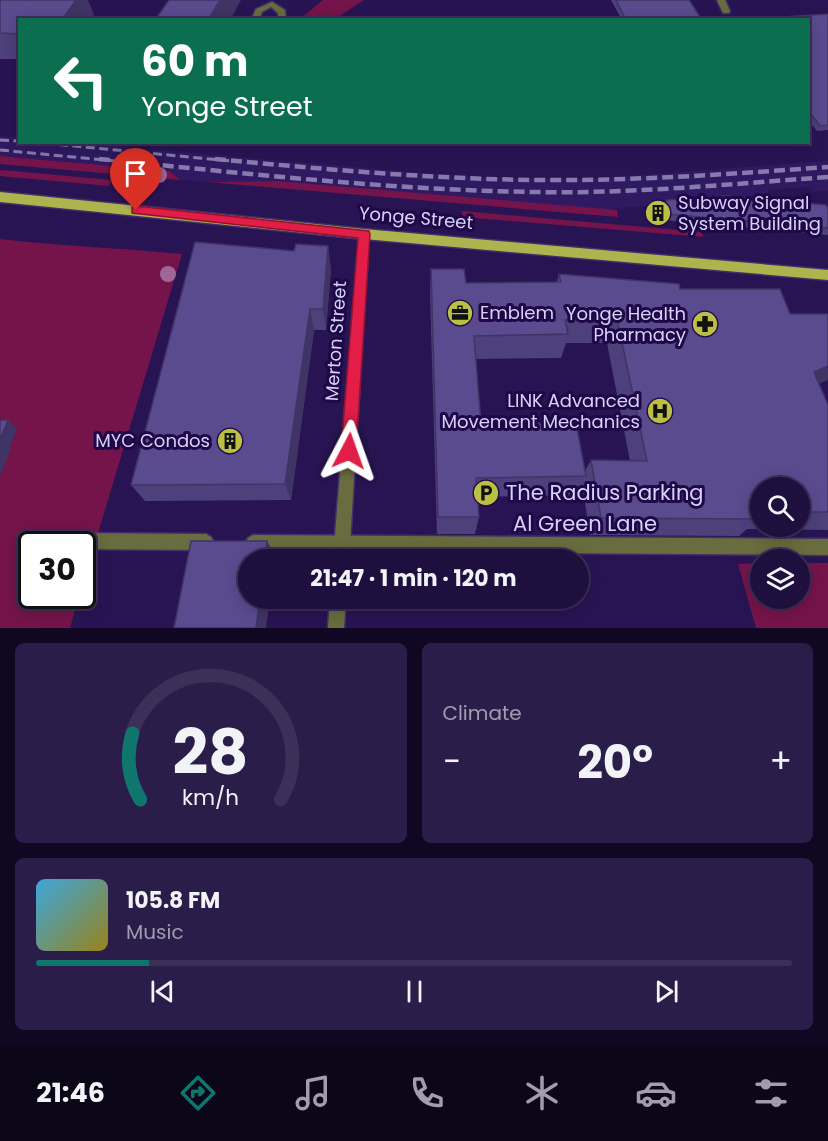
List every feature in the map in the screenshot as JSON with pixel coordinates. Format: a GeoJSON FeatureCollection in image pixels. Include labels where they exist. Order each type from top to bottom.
{"type":"FeatureCollection","features":[{"type":"Feature","properties":{"kind":"main road","name":"Yonge Street"},"geometry":{"type":"LineString","coordinates":[[0,197],[364,234],[828,275]]}},
{"type":"Feature","properties":{"kind":"street"},"geometry":{"type":"LineString","coordinates":[[721,0],[726,11]]}},
{"type":"Feature","properties":{"kind":"street"},"geometry":{"type":"LineString","coordinates":[[256,18],[259,11],[272,2],[282,12],[282,18]]}},
{"type":"Feature","properties":{"kind":"street","name":"Merton Street"},"geometry":{"type":"LineString","coordinates":[[342,549],[364,234]]}},
{"type":"Feature","properties":{"kind":"street"},"geometry":{"type":"LineString","coordinates":[[96,541],[218,543]]}},
{"type":"Feature","properties":{"kind":"street","name":"Al Green Lane"},"geometry":{"type":"LineString","coordinates":[[242,543],[828,547]]}},
{"type":"Feature","properties":{"kind":"street"},"geometry":{"type":"LineString","coordinates":[[336,628],[337,609]]}},
{"type":"Feature","properties":{"kind":"shaded area"},"geometry":{"type":"Polygon","coordinates":[[[323,0],[364,0],[337,18],[301,18],[323,0]]]}},
{"type":"Feature","properties":{"kind":"shaded area"},"geometry":{"type":"Polygon","coordinates":[[[0,136],[18,137],[18,144],[91,144],[469,177],[587,179],[828,161],[828,191],[813,192],[809,187],[768,190],[770,195],[599,210],[277,181],[181,180],[169,171],[0,156],[0,136]]]}},
{"type":"Feature","properties":{"kind":"shaded area"},"geometry":{"type":"Polygon","coordinates":[[[0,156],[169,171],[181,180],[0,164],[0,156]]]}},
{"type":"Feature","properties":{"kind":"shaded area"},"geometry":{"type":"Polygon","coordinates":[[[0,170],[112,180],[109,186],[0,176],[0,170]]]}},
{"type":"Feature","properties":{"kind":"shaded area"},"geometry":{"type":"Polygon","coordinates":[[[277,181],[617,210],[618,217],[207,182],[277,181]]]}},
{"type":"Feature","properties":{"kind":"shaded area"},"geometry":{"type":"Polygon","coordinates":[[[462,211],[702,232],[703,237],[462,217],[462,211]]]}},
{"type":"Feature","properties":{"kind":"shaded area"},"geometry":{"type":"Polygon","coordinates":[[[0,239],[182,254],[96,540],[96,531],[18,531],[18,609],[75,609],[70,628],[0,628],[0,239]]]}},
{"type":"Feature","properties":{"kind":"shaded area"},"geometry":{"type":"Polygon","coordinates":[[[750,563],[750,607],[738,564],[750,563]]]}},
{"type":"Feature","properties":{"kind":"shaded area"},"geometry":{"type":"Polygon","coordinates":[[[810,563],[828,563],[828,628],[756,628],[751,609],[810,609],[810,563]]]}},
{"type":"Feature","properties":{"kind":"building"},"geometry":{"type":"Polygon","coordinates":[[[0,0],[76,0],[63,18],[18,18],[18,34],[0,33],[0,0]]]}},
{"type":"Feature","properties":{"kind":"building"},"geometry":{"type":"Polygon","coordinates":[[[169,0],[220,0],[209,18],[156,18],[169,0]]]}},
{"type":"Feature","properties":{"kind":"building"},"geometry":{"type":"Polygon","coordinates":[[[616,0],[689,0],[701,18],[625,18],[616,0]]]}},
{"type":"Feature","properties":{"kind":"building"},"geometry":{"type":"Polygon","coordinates":[[[828,14],[828,125],[820,126],[810,113],[810,18],[766,18],[828,14]]]}},
{"type":"Feature","properties":{"kind":"building"},"geometry":{"type":"Polygon","coordinates":[[[726,196],[826,205],[828,228],[667,214],[667,200],[726,196]]]}},
{"type":"Feature","properties":{"kind":"building","name":"MYC Condos"},"geometry":{"type":"Polygon","coordinates":[[[195,242],[294,251],[296,244],[328,246],[323,309],[310,309],[285,484],[131,485],[195,242]]]}},
{"type":"Feature","properties":{"kind":"building"},"geometry":{"type":"Polygon","coordinates":[[[431,269],[464,269],[466,283],[561,282],[559,274],[679,284],[680,289],[780,289],[790,314],[828,314],[828,366],[814,372],[828,405],[828,512],[810,512],[810,477],[750,477],[750,519],[601,518],[591,460],[647,461],[617,319],[565,320],[568,334],[474,336],[481,424],[576,423],[586,476],[476,478],[479,517],[438,517],[431,269]]]}},
{"type":"Feature","properties":{"kind":"building"},"geometry":{"type":"Polygon","coordinates":[[[0,420],[8,420],[0,440],[0,420]]]}},
{"type":"Feature","properties":{"kind":"building"},"geometry":{"type":"Polygon","coordinates":[[[191,541],[267,541],[266,549],[238,549],[238,609],[259,609],[256,628],[174,628],[191,541]]]}},
{"type":"Feature","properties":{"kind":"railway"},"geometry":{"type":"LineString","coordinates":[[0,140],[18,141]]}},
{"type":"Feature","properties":{"kind":"railway"},"geometry":{"type":"LineString","coordinates":[[53,144],[231,161]]}},
{"type":"Feature","properties":{"kind":"railway"},"geometry":{"type":"LineString","coordinates":[[0,150],[115,161]]}},
{"type":"Feature","properties":{"kind":"railway"},"geometry":{"type":"LineString","coordinates":[[99,159],[262,175],[479,191],[644,190],[828,177]]}},
{"type":"Feature","properties":{"kind":"railway"},"geometry":{"type":"LineString","coordinates":[[215,159],[416,176],[537,180],[646,178],[828,167]]}},
{"type":"Feature","properties":{"kind":"place","name":"Subway Signal System Building"},"geometry":{"type":"Point","coordinates":[658,213]}},
{"type":"Feature","properties":{"kind":"place","name":"Emblem"},"geometry":{"type":"Point","coordinates":[460,313]}},
{"type":"Feature","properties":{"kind":"place","name":"Yonge Health Pharmacy"},"geometry":{"type":"Point","coordinates":[705,324]}},
{"type":"Feature","properties":{"kind":"place","name":"LINK Advanced Movement Mechanics"},"geometry":{"type":"Point","coordinates":[660,411]}},
{"type":"Feature","properties":{"kind":"place","name":"MYC Condos"},"geometry":{"type":"Point","coordinates":[230,441]}},
{"type":"Feature","properties":{"kind":"place","name":"The Radius Parking"},"geometry":{"type":"Point","coordinates":[486,493]}},
{"type":"Feature","properties":{"kind":"route"},"geometry":{"type":"LineString","coordinates":[[136,210],[364,234],[349,451]]}}]}
